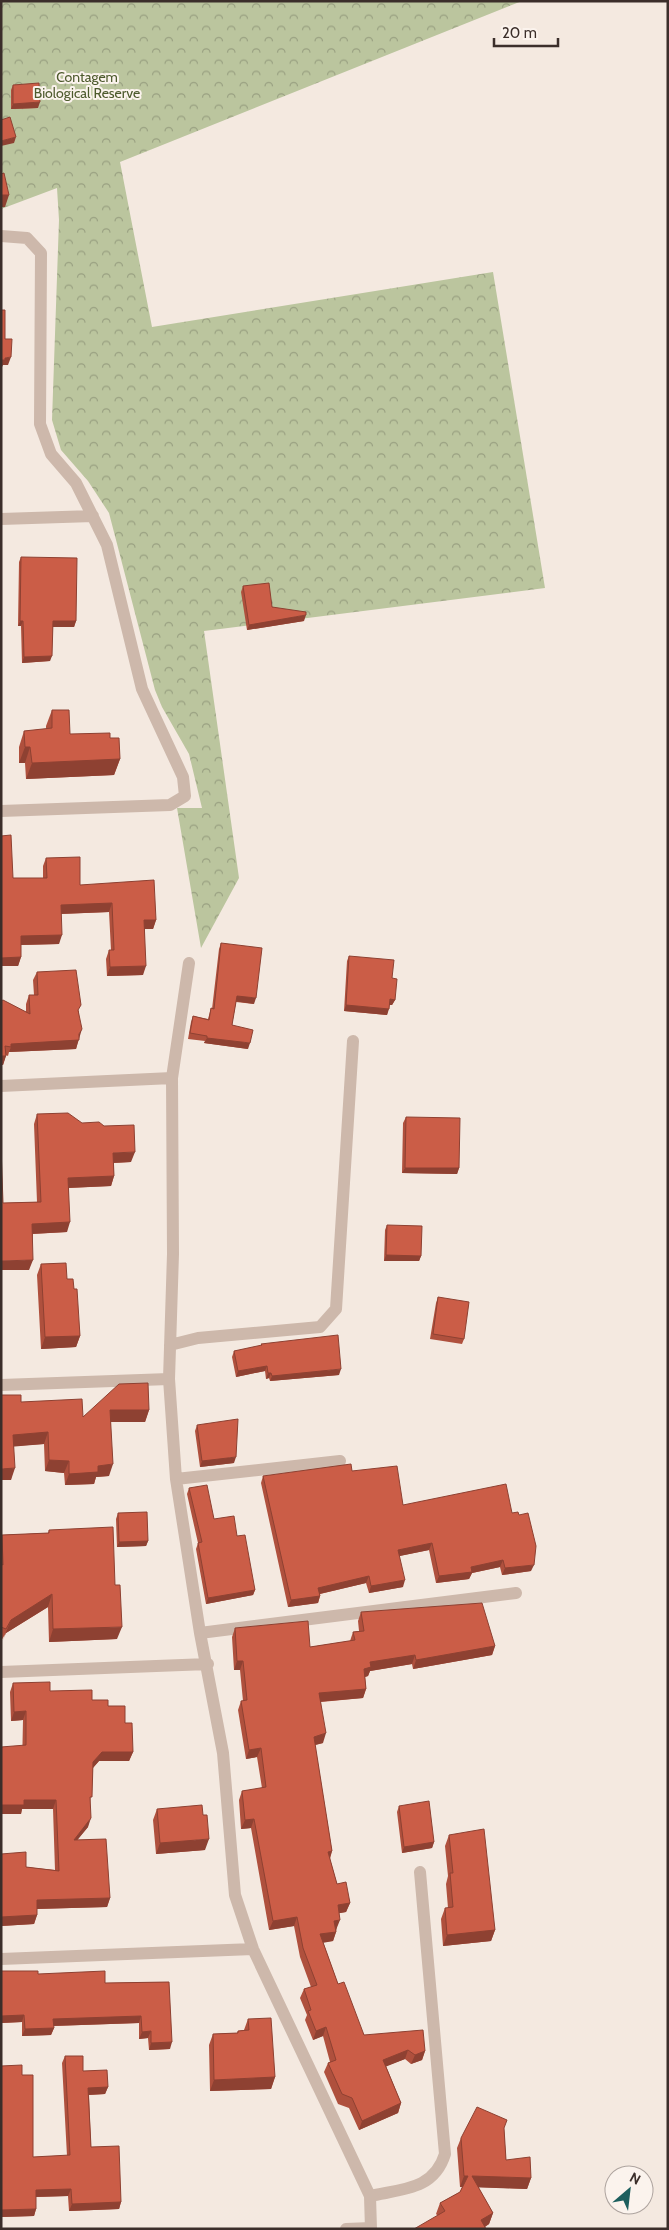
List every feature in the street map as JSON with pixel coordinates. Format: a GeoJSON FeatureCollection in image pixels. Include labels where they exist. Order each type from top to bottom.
{"type":"FeatureCollection","features":[{"type":"Feature","properties":{"kind":"street"},"geometry":{"type":"LineString","coordinates":[[1,236],[27,238],[41,253],[40,424],[51,454],[76,483],[108,545],[142,689],[183,777],[185,796],[170,805],[1,812]]}},
{"type":"Feature","properties":{"kind":"street"},"geometry":{"type":"LineString","coordinates":[[1,519],[93,516]]}},
{"type":"Feature","properties":{"kind":"street"},"geometry":{"type":"LineString","coordinates":[[189,963],[172,1078],[173,1254],[169,1379],[176,1479],[200,1633],[208,1664],[223,1753],[234,1895],[253,1949],[370,2196],[371,2228],[346,2229]]}},
{"type":"Feature","properties":{"kind":"street"},"geometry":{"type":"LineString","coordinates":[[170,1344],[198,1338],[320,1327],[336,1309],[353,1041]]}},
{"type":"Feature","properties":{"kind":"street"},"geometry":{"type":"LineString","coordinates":[[1,1086],[172,1078]]}},
{"type":"Feature","properties":{"kind":"street"},"geometry":{"type":"LineString","coordinates":[[1,1385],[169,1379]]}},
{"type":"Feature","properties":{"kind":"street"},"geometry":{"type":"LineString","coordinates":[[176,1479],[340,1461]]}},
{"type":"Feature","properties":{"kind":"street"},"geometry":{"type":"LineString","coordinates":[[200,1633],[516,1593]]}},
{"type":"Feature","properties":{"kind":"street"},"geometry":{"type":"LineString","coordinates":[[1,1672],[208,1664]]}},
{"type":"Feature","properties":{"kind":"street"},"geometry":{"type":"LineString","coordinates":[[370,2196],[423,2184],[434,2176],[445,2154],[420,1872]]}},
{"type":"Feature","properties":{"kind":"street"},"geometry":{"type":"LineString","coordinates":[[1,1958],[253,1949]]}},
{"type":"Feature","properties":{"kind":"green space","name":"Contagem Biological Reserve"},"geometry":{"type":"Polygon","coordinates":[[[1,1],[522,1],[120,162],[152,327],[493,272],[545,588],[204,631],[239,878],[201,948],[177,808],[202,808],[189,754],[162,707],[155,690],[109,513],[88,481],[61,450],[52,420],[59,220],[57,188],[1,209],[1,1]]]}},
{"type":"Feature","properties":{"kind":"building"},"geometry":{"type":"Polygon","coordinates":[[[39,83],[40,102],[13,104],[13,85],[39,83]]]}},
{"type":"Feature","properties":{"kind":"building"},"geometry":{"type":"Polygon","coordinates":[[[10,117],[16,137],[1,141],[1,120],[10,117]]]}},
{"type":"Feature","properties":{"kind":"building"},"geometry":{"type":"Polygon","coordinates":[[[4,173],[9,195],[1,195],[1,174],[4,173]]]}},
{"type":"Feature","properties":{"kind":"building"},"geometry":{"type":"Polygon","coordinates":[[[1,310],[5,310],[5,339],[12,339],[11,357],[5,358],[5,360],[1,360],[1,310]]]}},
{"type":"Feature","properties":{"kind":"building"},"geometry":{"type":"Polygon","coordinates":[[[21,557],[77,558],[76,621],[53,621],[52,656],[24,657],[23,621],[20,621],[21,557]]]}},
{"type":"Feature","properties":{"kind":"building"},"geometry":{"type":"Polygon","coordinates":[[[269,583],[272,607],[306,612],[306,615],[249,625],[243,586],[269,583]]]}},
{"type":"Feature","properties":{"kind":"building"},"geometry":{"type":"Polygon","coordinates":[[[52,710],[69,710],[70,734],[110,733],[110,738],[119,738],[120,759],[32,763],[30,747],[25,747],[24,731],[52,728],[52,710]]]}},
{"type":"Feature","properties":{"kind":"building"},"geometry":{"type":"Polygon","coordinates":[[[11,835],[13,878],[47,878],[46,858],[80,857],[80,885],[154,880],[156,920],[144,920],[146,966],[110,967],[109,950],[114,950],[112,903],[61,905],[62,935],[21,936],[21,957],[1,958],[1,836],[11,835]]]}},
{"type":"Feature","properties":{"kind":"building"},"geometry":{"type":"Polygon","coordinates":[[[221,943],[262,948],[256,998],[237,996],[232,1025],[253,1030],[250,1043],[207,1038],[207,1036],[190,1033],[193,1016],[209,1020],[211,1008],[214,1009],[221,943]]]}},
{"type":"Feature","properties":{"kind":"building"},"geometry":{"type":"Polygon","coordinates":[[[349,956],[394,960],[392,978],[397,979],[395,1000],[390,999],[389,1009],[346,1005],[349,956]]]}},
{"type":"Feature","properties":{"kind":"building"},"geometry":{"type":"Polygon","coordinates":[[[76,970],[81,1005],[78,1010],[82,1029],[79,1034],[79,1040],[11,1044],[11,1047],[5,1046],[6,1056],[1,1056],[1,1001],[3,1000],[30,1014],[29,995],[38,995],[37,972],[76,970]]]}},
{"type":"Feature","properties":{"kind":"building"},"geometry":{"type":"Polygon","coordinates":[[[68,1113],[82,1123],[99,1122],[104,1126],[134,1125],[135,1152],[113,1153],[114,1176],[68,1178],[70,1222],[32,1224],[33,1260],[1,1261],[1,1147],[3,1203],[41,1202],[37,1114],[68,1113]]]}},
{"type":"Feature","properties":{"kind":"building"},"geometry":{"type":"Polygon","coordinates":[[[406,1117],[460,1118],[459,1168],[405,1168],[406,1117]]]}},
{"type":"Feature","properties":{"kind":"building"},"geometry":{"type":"Polygon","coordinates":[[[387,1225],[422,1226],[421,1256],[386,1255],[387,1225]]]}},
{"type":"Feature","properties":{"kind":"building"},"geometry":{"type":"Polygon","coordinates":[[[66,1263],[67,1279],[73,1279],[74,1289],[77,1289],[80,1336],[45,1337],[41,1264],[66,1263]]]}},
{"type":"Feature","properties":{"kind":"building"},"geometry":{"type":"Polygon","coordinates":[[[438,1297],[469,1302],[464,1339],[433,1334],[438,1297]]]}},
{"type":"Feature","properties":{"kind":"building"},"geometry":{"type":"Polygon","coordinates":[[[338,1335],[341,1369],[272,1376],[271,1373],[268,1373],[267,1366],[238,1371],[234,1351],[261,1344],[338,1335]]]}},
{"type":"Feature","properties":{"kind":"building"},"geometry":{"type":"Polygon","coordinates":[[[148,1383],[149,1410],[110,1410],[113,1464],[98,1466],[98,1472],[69,1474],[69,1461],[49,1460],[48,1432],[13,1435],[15,1468],[1,1469],[1,1395],[21,1395],[21,1402],[82,1399],[83,1417],[119,1384],[148,1383]]]}},
{"type":"Feature","properties":{"kind":"building"},"geometry":{"type":"Polygon","coordinates":[[[238,1419],[236,1457],[202,1461],[197,1425],[238,1419]]]}},
{"type":"Feature","properties":{"kind":"building"},"geometry":{"type":"Polygon","coordinates":[[[351,1464],[352,1471],[397,1466],[403,1505],[506,1484],[512,1513],[518,1512],[519,1515],[528,1513],[536,1546],[534,1565],[505,1568],[503,1560],[471,1567],[472,1572],[439,1576],[432,1543],[398,1550],[405,1580],[371,1586],[369,1576],[318,1588],[320,1596],[291,1600],[263,1476],[351,1464]]]}},
{"type":"Feature","properties":{"kind":"building"},"geometry":{"type":"Polygon","coordinates":[[[207,1485],[214,1519],[234,1516],[237,1536],[245,1535],[255,1590],[208,1598],[198,1543],[202,1542],[189,1488],[207,1485]]]}},
{"type":"Feature","properties":{"kind":"building"},"geometry":{"type":"Polygon","coordinates":[[[147,1512],[148,1541],[119,1542],[118,1513],[147,1512]]]}},
{"type":"Feature","properties":{"kind":"building"},"geometry":{"type":"Polygon","coordinates":[[[113,1527],[115,1585],[120,1585],[122,1627],[53,1629],[52,1594],[11,1620],[6,1629],[1,1627],[2,1535],[49,1533],[49,1530],[113,1527]]]}},
{"type":"Feature","properties":{"kind":"building"},"geometry":{"type":"Polygon","coordinates":[[[482,1603],[495,1646],[416,1660],[415,1655],[370,1662],[371,1667],[364,1669],[366,1689],[319,1693],[326,1733],[314,1737],[332,1851],[328,1852],[337,1884],[346,1882],[350,1903],[338,1905],[340,1920],[334,1921],[336,1932],[320,1934],[338,1984],[344,1982],[364,2035],[423,2030],[425,2051],[415,2055],[408,2050],[383,2060],[401,2103],[362,2121],[352,2098],[342,2094],[328,2063],[336,2060],[326,2027],[316,2031],[308,2011],[311,2010],[304,1989],[317,1985],[303,1948],[297,1917],[273,1921],[254,1819],[245,1820],[242,1791],[266,1787],[261,1748],[249,1750],[241,1701],[247,1700],[243,1661],[237,1661],[235,1628],[308,1621],[310,1647],[355,1640],[353,1632],[364,1631],[361,1612],[482,1603]]]}},
{"type":"Feature","properties":{"kind":"building"},"geometry":{"type":"Polygon","coordinates":[[[50,1682],[50,1691],[92,1690],[92,1700],[108,1700],[108,1706],[125,1706],[125,1723],[132,1723],[133,1752],[102,1752],[93,1762],[92,1797],[90,1797],[91,1818],[74,1840],[106,1839],[110,1898],[37,1900],[37,1915],[1,1917],[1,1854],[26,1852],[26,1867],[59,1871],[56,1800],[24,1800],[24,1805],[1,1805],[1,1747],[26,1745],[26,1711],[14,1712],[13,1683],[50,1682]]]}},
{"type":"Feature","properties":{"kind":"building"},"geometry":{"type":"Polygon","coordinates":[[[429,1801],[434,1842],[404,1847],[399,1806],[429,1801]]]}},
{"type":"Feature","properties":{"kind":"building"},"geometry":{"type":"Polygon","coordinates":[[[202,1805],[203,1815],[207,1815],[209,1839],[160,1843],[157,1809],[202,1805]]]}},
{"type":"Feature","properties":{"kind":"building"},"geometry":{"type":"Polygon","coordinates":[[[484,1829],[495,1930],[447,1935],[445,1908],[453,1907],[450,1873],[453,1873],[449,1835],[484,1829]]]}},
{"type":"Feature","properties":{"kind":"building"},"geometry":{"type":"Polygon","coordinates":[[[1,1971],[38,1971],[38,1974],[105,1971],[105,1983],[169,1982],[172,2042],[151,2043],[151,2031],[142,2032],[141,2016],[53,2019],[54,2028],[25,2029],[24,2015],[1,2016],[1,1971]]]}},
{"type":"Feature","properties":{"kind":"building"},"geometry":{"type":"Polygon","coordinates":[[[271,2018],[275,2077],[214,2080],[213,2034],[238,2033],[238,2031],[249,2030],[248,2019],[271,2018]]]}},
{"type":"Feature","properties":{"kind":"building"},"geometry":{"type":"Polygon","coordinates":[[[65,2056],[83,2056],[83,2071],[107,2070],[108,2087],[88,2088],[91,2147],[119,2146],[121,2202],[72,2204],[71,2189],[36,2190],[36,2209],[1,2210],[1,2066],[22,2065],[22,2075],[33,2075],[33,2157],[70,2155],[65,2056]]]}},
{"type":"Feature","properties":{"kind":"building"},"geometry":{"type":"Polygon","coordinates":[[[477,2107],[507,2120],[504,2128],[506,2160],[530,2157],[531,2178],[472,2176],[493,2213],[481,2220],[486,2229],[414,2229],[445,2211],[440,2203],[460,2192],[468,2176],[464,2176],[461,2138],[477,2107]]]}}]}
